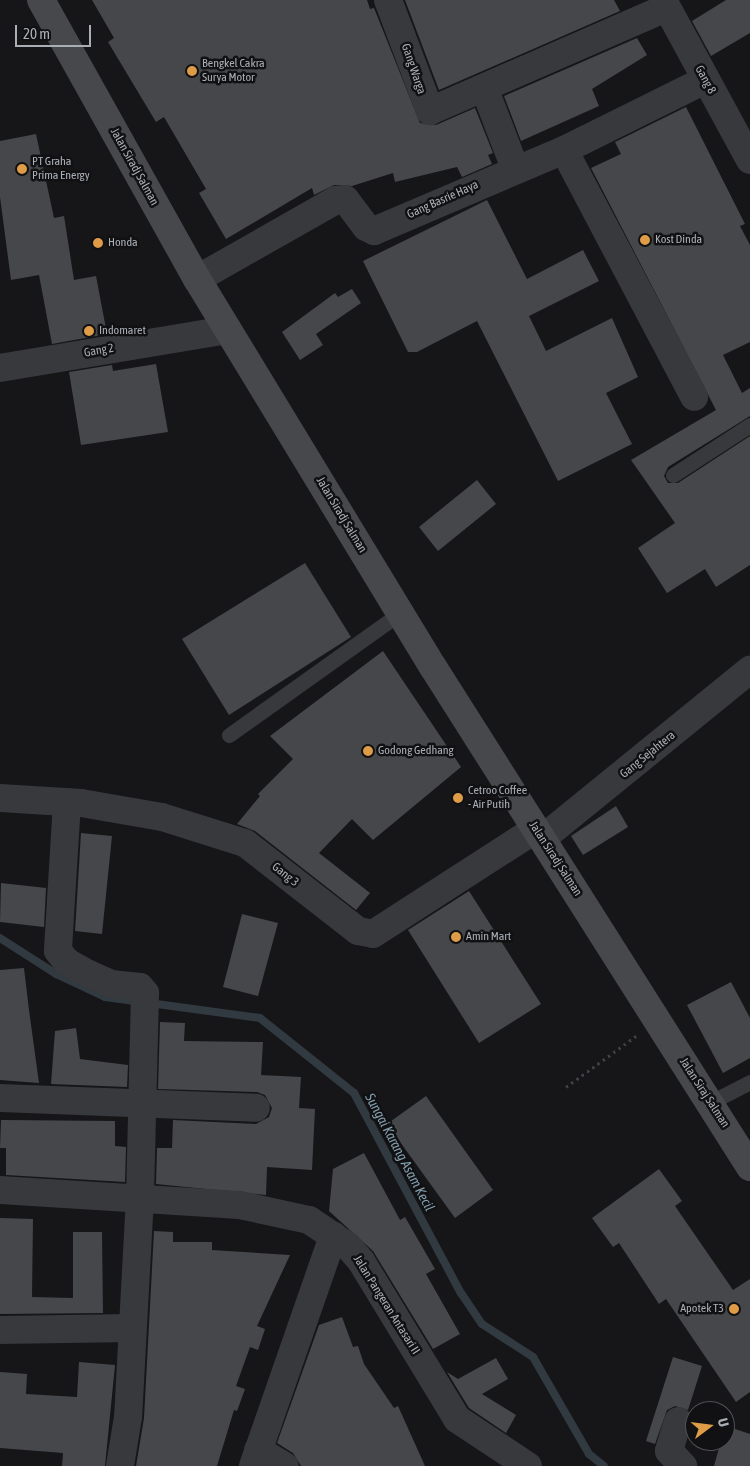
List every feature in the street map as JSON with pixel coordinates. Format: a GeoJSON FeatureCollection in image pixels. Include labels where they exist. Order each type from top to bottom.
{"type":"FeatureCollection","features":[{"type":"Feature","properties":{"kind":"street","name":"Jalan Siradj Salman"},"geometry":{"type":"LineString","coordinates":[[41,0],[197,280],[400,612],[656,1021]]}},
{"type":"Feature","properties":{"kind":"street","name":"Gang Warga"},"geometry":{"type":"LineString","coordinates":[[388,0],[430,111],[485,90]]}},
{"type":"Feature","properties":{"kind":"street"},"geometry":{"type":"LineString","coordinates":[[516,168],[485,90],[664,4]]}},
{"type":"Feature","properties":{"kind":"street","name":"Gang 8"},"geometry":{"type":"LineString","coordinates":[[664,4],[750,160]]}},
{"type":"Feature","properties":{"kind":"street","name":"Gang Basrie Haya"},"geometry":{"type":"LineString","coordinates":[[197,280],[336,200],[345,199],[366,227],[374,231],[516,168],[564,150],[705,80]]}},
{"type":"Feature","properties":{"kind":"street"},"geometry":{"type":"LineString","coordinates":[[564,150],[694,397]]}},
{"type":"Feature","properties":{"kind":"street","name":"Gang 2"},"geometry":{"type":"LineString","coordinates":[[0,368],[228,330]]}},
{"type":"Feature","properties":{"kind":"street","name":"Gang Sejahtera"},"geometry":{"type":"LineString","coordinates":[[540,833],[750,670]]}},
{"type":"Feature","properties":{"kind":"street","name":"Gang 3"},"geometry":{"type":"LineString","coordinates":[[0,798],[67,802],[176,820],[245,843],[358,931],[373,934],[540,833]]}},
{"type":"Feature","properties":{"kind":"street"},"geometry":{"type":"LineString","coordinates":[[67,802],[58,951],[67,962],[111,984],[137,986],[144,1006],[140,1197],[128,1417],[120,1466]]}},
{"type":"Feature","properties":{"kind":"street","name":"Jalan Siraj Salman"},"geometry":{"type":"LineString","coordinates":[[656,1021],[711,1102],[750,1166]]}},
{"type":"Feature","properties":{"kind":"street"},"geometry":{"type":"LineString","coordinates":[[0,1098],[256,1108]]}},
{"type":"Feature","properties":{"kind":"street","name":"Jalan Pangeran Antasari II"},"geometry":{"type":"LineString","coordinates":[[0,1190],[140,1197],[282,1211],[309,1220],[333,1236],[361,1261],[457,1418],[528,1466]]}},
{"type":"Feature","properties":{"kind":"street"},"geometry":{"type":"LineString","coordinates":[[285,1466],[256,1458],[333,1236]]}},
{"type":"Feature","properties":{"kind":"street"},"geometry":{"type":"LineString","coordinates":[[0,1330],[132,1328]]}},
{"type":"Feature","properties":{"kind":"street"},"geometry":{"type":"LineString","coordinates":[[678,1421],[669,1451],[683,1466]]}},
{"type":"Feature","properties":{"kind":"lane"},"geometry":{"type":"LineString","coordinates":[[672,475],[750,424]]}},
{"type":"Feature","properties":{"kind":"lane"},"geometry":{"type":"LineString","coordinates":[[229,735],[400,612]]}},
{"type":"Feature","properties":{"kind":"lane"},"geometry":{"type":"LineString","coordinates":[[711,1102],[750,1082]]}},
{"type":"Feature","properties":{"kind":"path"},"geometry":{"type":"LineString","coordinates":[[566,1087],[656,1021]]}},
{"type":"Feature","properties":{"kind":"building"},"geometry":{"type":"Polygon","coordinates":[[[92,0],[367,0],[370,9],[374,8],[420,123],[436,125],[475,108],[493,153],[488,155],[492,164],[462,177],[457,167],[395,182],[393,173],[352,186],[334,185],[314,195],[312,188],[226,239],[199,193],[206,189],[164,117],[156,122],[108,42],[114,38],[92,0]]]}},
{"type":"Feature","properties":{"kind":"building"},"geometry":{"type":"Polygon","coordinates":[[[405,0],[614,0],[620,11],[439,90],[405,0]]]}},
{"type":"Feature","properties":{"kind":"building"},"geometry":{"type":"Polygon","coordinates":[[[726,0],[750,0],[750,33],[711,56],[692,21],[726,0]]]}},
{"type":"Feature","properties":{"kind":"building"},"geometry":{"type":"Polygon","coordinates":[[[637,38],[647,55],[592,89],[599,106],[521,141],[504,96],[637,38]]]}},
{"type":"Feature","properties":{"kind":"building"},"geometry":{"type":"Polygon","coordinates":[[[686,107],[745,224],[740,226],[750,245],[750,342],[723,355],[742,393],[750,388],[750,416],[668,467],[664,476],[668,483],[678,483],[750,436],[750,565],[716,587],[705,569],[667,593],[638,548],[675,523],[631,460],[716,410],[591,168],[621,154],[615,142],[686,107]]]}},
{"type":"Feature","properties":{"kind":"building"},"geometry":{"type":"Polygon","coordinates":[[[36,134],[54,218],[64,216],[74,280],[96,276],[107,334],[52,344],[39,275],[11,280],[0,197],[0,141],[36,134]]]}},
{"type":"Feature","properties":{"kind":"building"},"geometry":{"type":"Polygon","coordinates":[[[487,200],[527,279],[583,250],[599,281],[529,316],[546,351],[612,318],[638,377],[606,393],[632,444],[558,481],[477,321],[417,352],[408,352],[363,261],[487,200]]]}},
{"type":"Feature","properties":{"kind":"building"},"geometry":{"type":"Polygon","coordinates":[[[352,289],[361,303],[316,334],[323,345],[300,360],[282,332],[335,293],[338,297],[352,289]]]}},
{"type":"Feature","properties":{"kind":"building"},"geometry":{"type":"Polygon","coordinates":[[[156,364],[168,432],[81,445],[69,372],[112,365],[113,371],[156,364]]]}},
{"type":"Feature","properties":{"kind":"building"},"geometry":{"type":"Polygon","coordinates":[[[477,480],[496,504],[438,551],[419,527],[477,480]]]}},
{"type":"Feature","properties":{"kind":"building"},"geometry":{"type":"Polygon","coordinates":[[[305,563],[351,637],[229,715],[182,639],[305,563]]]}},
{"type":"Feature","properties":{"kind":"building","name":"Godong Gedhang"},"geometry":{"type":"Polygon","coordinates":[[[383,651],[461,767],[373,840],[352,819],[319,853],[370,893],[356,910],[255,831],[237,824],[260,796],[258,794],[293,759],[270,736],[383,651]]]}},
{"type":"Feature","properties":{"kind":"building"},"geometry":{"type":"Polygon","coordinates":[[[616,806],[628,827],[583,855],[571,836],[616,806]]]}},
{"type":"Feature","properties":{"kind":"building"},"geometry":{"type":"Polygon","coordinates":[[[81,833],[112,836],[102,934],[75,931],[81,833]]]}},
{"type":"Feature","properties":{"kind":"building"},"geometry":{"type":"Polygon","coordinates":[[[1,883],[46,888],[44,927],[0,922],[1,883]]]}},
{"type":"Feature","properties":{"kind":"building"},"geometry":{"type":"Polygon","coordinates":[[[469,891],[541,1004],[479,1043],[408,930],[469,891]]]}},
{"type":"Feature","properties":{"kind":"building"},"geometry":{"type":"Polygon","coordinates":[[[242,914],[278,923],[258,996],[223,987],[242,914]]]}},
{"type":"Feature","properties":{"kind":"building"},"geometry":{"type":"Polygon","coordinates":[[[24,968],[39,1083],[0,1080],[0,970],[24,968]]]}},
{"type":"Feature","properties":{"kind":"building"},"geometry":{"type":"Polygon","coordinates":[[[731,982],[750,1018],[750,1058],[723,1073],[687,1005],[731,982]]]}},
{"type":"Feature","properties":{"kind":"building"},"geometry":{"type":"Polygon","coordinates":[[[160,1022],[185,1023],[184,1041],[263,1042],[261,1075],[301,1077],[299,1108],[315,1109],[312,1170],[267,1167],[266,1195],[156,1184],[157,1148],[172,1148],[173,1120],[256,1124],[269,1117],[272,1108],[265,1095],[257,1092],[158,1089],[160,1022]]]}},
{"type":"Feature","properties":{"kind":"building"},"geometry":{"type":"Polygon","coordinates":[[[76,1028],[80,1059],[128,1065],[127,1087],[51,1084],[55,1031],[76,1028]]]}},
{"type":"Feature","properties":{"kind":"building"},"geometry":{"type":"Polygon","coordinates":[[[426,1096],[493,1190],[455,1218],[387,1124],[426,1096]]]}},
{"type":"Feature","properties":{"kind":"building"},"geometry":{"type":"Polygon","coordinates":[[[1,1120],[115,1121],[115,1146],[126,1147],[125,1182],[6,1175],[6,1148],[0,1148],[1,1120]]]}},
{"type":"Feature","properties":{"kind":"building"},"geometry":{"type":"Polygon","coordinates":[[[364,1153],[400,1220],[405,1217],[435,1269],[426,1274],[460,1334],[433,1349],[373,1251],[329,1211],[333,1169],[364,1153]]]}},
{"type":"Feature","properties":{"kind":"building"},"geometry":{"type":"Polygon","coordinates":[[[659,1169],[682,1201],[675,1206],[733,1290],[750,1279],[750,1392],[736,1402],[666,1299],[659,1304],[619,1243],[613,1247],[592,1218],[659,1169]]]}},
{"type":"Feature","properties":{"kind":"building"},"geometry":{"type":"Polygon","coordinates":[[[0,1218],[33,1219],[32,1297],[73,1298],[73,1232],[102,1232],[103,1313],[0,1314],[0,1218]]]}},
{"type":"Feature","properties":{"kind":"building"},"geometry":{"type":"Polygon","coordinates":[[[154,1231],[173,1232],[173,1242],[212,1242],[212,1250],[290,1255],[257,1326],[265,1329],[258,1350],[250,1347],[236,1386],[245,1389],[237,1411],[234,1410],[217,1466],[136,1466],[144,1418],[154,1231]]]}},
{"type":"Feature","properties":{"kind":"building"},"geometry":{"type":"Polygon","coordinates":[[[342,1317],[353,1347],[358,1346],[364,1364],[394,1408],[398,1406],[425,1466],[301,1466],[293,1453],[277,1443],[319,1325],[342,1317]]]}},
{"type":"Feature","properties":{"kind":"building"},"geometry":{"type":"Polygon","coordinates":[[[673,1357],[702,1366],[691,1401],[685,1401],[685,1409],[675,1406],[667,1410],[655,1444],[646,1441],[673,1357]]]}},
{"type":"Feature","properties":{"kind":"building"},"geometry":{"type":"Polygon","coordinates":[[[496,1358],[508,1379],[482,1394],[516,1415],[506,1433],[469,1408],[447,1372],[458,1379],[496,1358]]]}},
{"type":"Feature","properties":{"kind":"building"},"geometry":{"type":"Polygon","coordinates":[[[79,1362],[115,1365],[105,1466],[62,1466],[63,1453],[0,1448],[0,1372],[27,1374],[26,1394],[77,1397],[79,1362]]]}},
{"type":"Feature","properties":{"kind":"building"},"geometry":{"type":"Polygon","coordinates":[[[735,1429],[750,1434],[750,1466],[714,1466],[718,1451],[735,1451],[735,1429]]]}},
{"type":"Feature","properties":{"kind":"waterway","name":"Sungai Karang Asam Kecil"},"geometry":{"type":"LineString","coordinates":[[0,938],[56,974],[105,997],[260,1018],[354,1093],[461,1293],[482,1324],[533,1357],[589,1454],[604,1466]]}},
{"type":"Feature","properties":{"kind":"place","name":"Bengkel Cakra Surya Motor"},"geometry":{"type":"Point","coordinates":[192,71]}},
{"type":"Feature","properties":{"kind":"place","name":"PT Graha Prima Energy"},"geometry":{"type":"Point","coordinates":[22,169]}},
{"type":"Feature","properties":{"kind":"place","name":"Kost Dinda"},"geometry":{"type":"Point","coordinates":[645,240]}},
{"type":"Feature","properties":{"kind":"place","name":"Honda"},"geometry":{"type":"Point","coordinates":[98,243]}},
{"type":"Feature","properties":{"kind":"place","name":"Indomaret"},"geometry":{"type":"Point","coordinates":[89,331]}},
{"type":"Feature","properties":{"kind":"place","name":"Godong Gedhang"},"geometry":{"type":"Point","coordinates":[368,751]}},
{"type":"Feature","properties":{"kind":"place","name":"Cetroo Coffee - Air Putih"},"geometry":{"type":"Point","coordinates":[458,798]}},
{"type":"Feature","properties":{"kind":"place","name":"Amin Mart"},"geometry":{"type":"Point","coordinates":[456,937]}},
{"type":"Feature","properties":{"kind":"place","name":"Apotek T3"},"geometry":{"type":"Point","coordinates":[734,1309]}}]}
